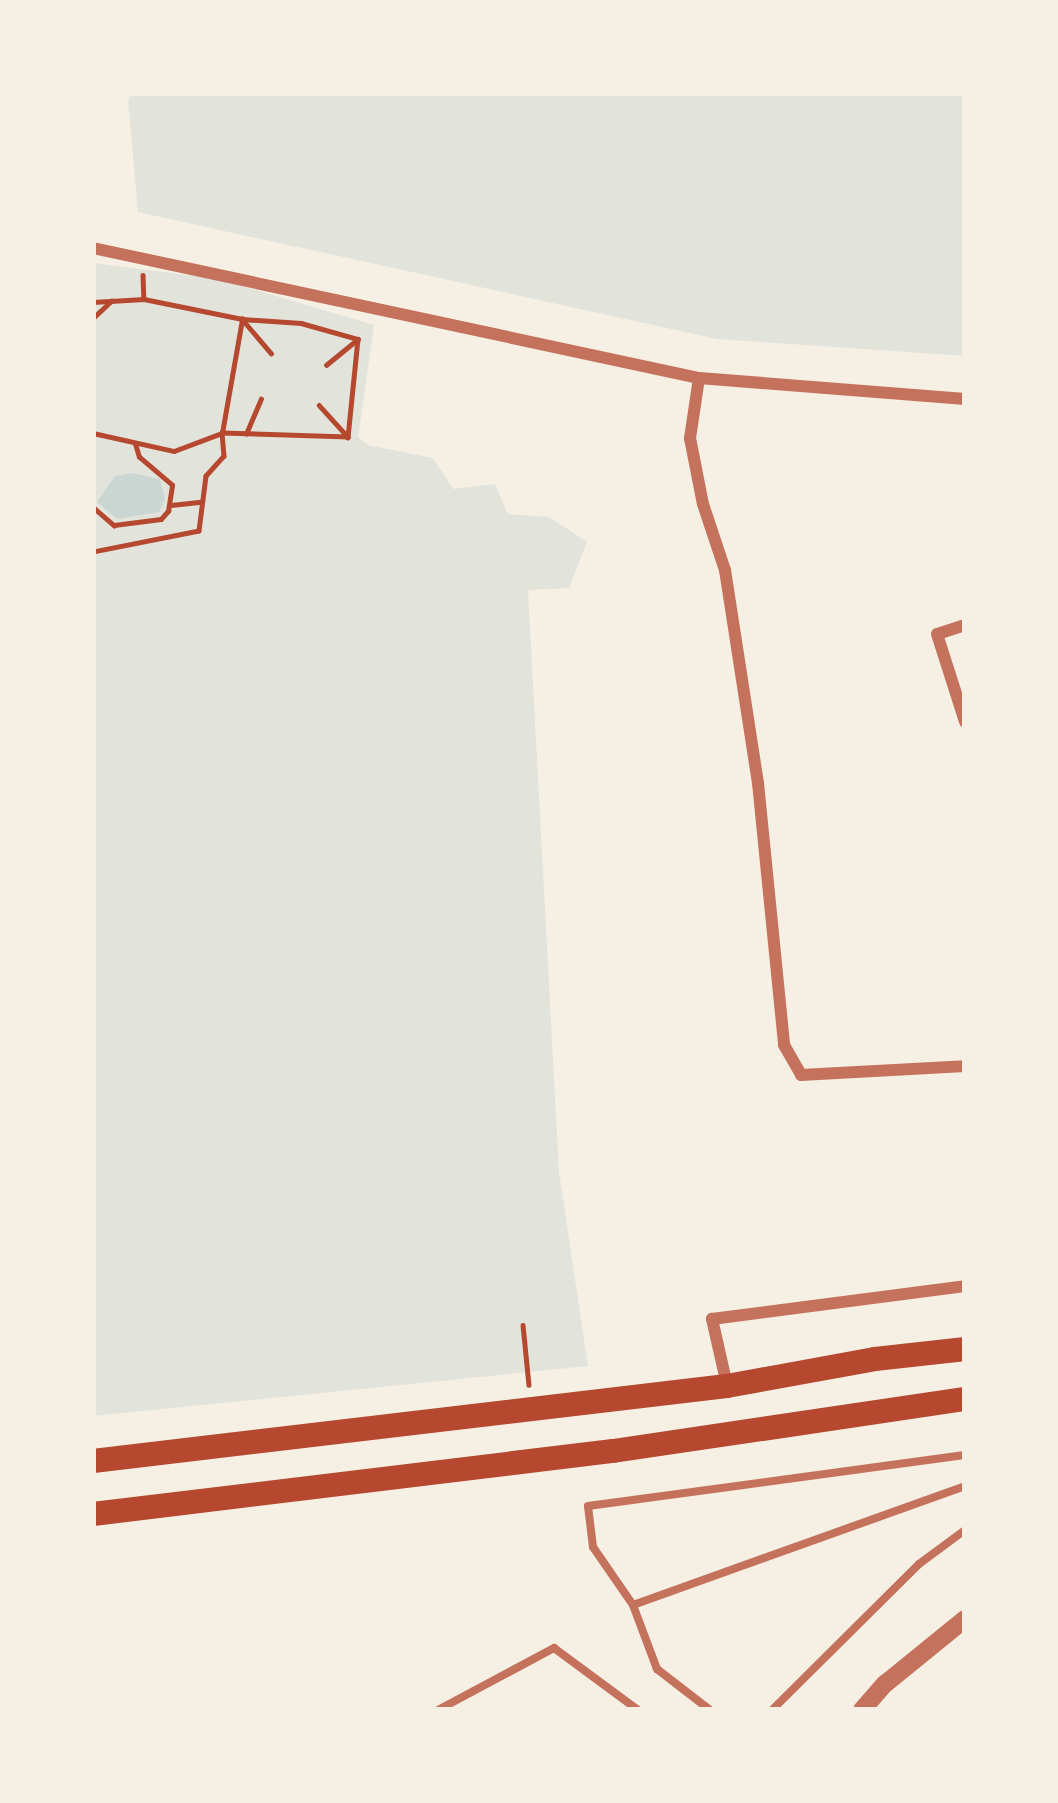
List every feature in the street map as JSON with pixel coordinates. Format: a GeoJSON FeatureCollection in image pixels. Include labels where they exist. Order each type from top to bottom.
{"type":"FeatureCollection","features":[{"type":"Feature","properties":{"kind":"highway"},"geometry":{"type":"LineString","coordinates":[[93,1461],[727,1386],[874,1359],[965,1349]]}},
{"type":"Feature","properties":{"kind":"highway"},"geometry":{"type":"LineString","coordinates":[[93,1514],[613,1451],[965,1399]]}},
{"type":"Feature","properties":{"kind":"street"},"geometry":{"type":"LineString","coordinates":[[93,248],[699,378],[965,399]]}},
{"type":"Feature","properties":{"kind":"street"},"geometry":{"type":"LineString","coordinates":[[699,378],[690,438],[703,504],[725,570],[758,782],[784,1045],[801,1075],[965,1066]]}},
{"type":"Feature","properties":{"kind":"street"},"geometry":{"type":"LineString","coordinates":[[965,625],[937,634],[965,722]]}},
{"type":"Feature","properties":{"kind":"street"},"geometry":{"type":"LineString","coordinates":[[727,1386],[712,1319],[965,1286]]}},
{"type":"Feature","properties":{"kind":"street"},"geometry":{"type":"LineString","coordinates":[[862,1710],[885,1684],[965,1619]]}},
{"type":"Feature","properties":{"kind":"lane"},"geometry":{"type":"LineString","coordinates":[[710,1710],[657,1670],[633,1605],[592,1547],[588,1506],[965,1455]]}},
{"type":"Feature","properties":{"kind":"lane"},"geometry":{"type":"LineString","coordinates":[[633,1605],[965,1486]]}},
{"type":"Feature","properties":{"kind":"lane"},"geometry":{"type":"LineString","coordinates":[[772,1710],[919,1564],[965,1530]]}},
{"type":"Feature","properties":{"kind":"lane"},"geometry":{"type":"LineString","coordinates":[[438,1710],[554,1648],[638,1710]]}},
{"type":"Feature","properties":{"kind":"path"},"geometry":{"type":"LineString","coordinates":[[93,302],[144,299],[242,319],[301,323],[358,339]]}},
{"type":"Feature","properties":{"kind":"path"},"geometry":{"type":"LineString","coordinates":[[93,318],[112,300]]}},
{"type":"Feature","properties":{"kind":"path"},"geometry":{"type":"LineString","coordinates":[[242,319],[271,353]]}},
{"type":"Feature","properties":{"kind":"path"},"geometry":{"type":"LineString","coordinates":[[93,552],[199,531],[206,476],[224,456],[222,433],[242,319]]}},
{"type":"Feature","properties":{"kind":"path"},"geometry":{"type":"LineString","coordinates":[[326,365],[358,339]]}},
{"type":"Feature","properties":{"kind":"path"},"geometry":{"type":"LineString","coordinates":[[348,437],[358,339]]}},
{"type":"Feature","properties":{"kind":"path"},"geometry":{"type":"LineString","coordinates":[[246,434],[261,399]]}},
{"type":"Feature","properties":{"kind":"path"},"geometry":{"type":"LineString","coordinates":[[319,405],[348,437]]}},
{"type":"Feature","properties":{"kind":"path"},"geometry":{"type":"LineString","coordinates":[[93,433],[174,451],[222,433],[348,437]]}},
{"type":"Feature","properties":{"kind":"path"},"geometry":{"type":"LineString","coordinates":[[93,507],[114,525],[136,525],[161,519],[171,506],[172,485],[139,457],[135,444]]}},
{"type":"Feature","properties":{"kind":"path"},"geometry":{"type":"LineString","coordinates":[[171,506],[203,501]]}},
{"type":"Feature","properties":{"kind":"path"},"geometry":{"type":"LineString","coordinates":[[524,1325],[532,1408]]}},
{"type":"Feature","properties":{"kind":"shaded area"},"geometry":{"type":"Polygon","coordinates":[[[131,93],[965,93],[965,356],[717,339],[138,212],[131,93]]]}},
{"type":"Feature","properties":{"kind":"shaded area"},"geometry":{"type":"Polygon","coordinates":[[[93,263],[219,279],[374,325],[358,437],[368,445],[433,458],[453,489],[495,484],[508,514],[549,517],[587,542],[569,588],[528,590],[559,1172],[588,1366],[93,1416],[93,263]]]}},
{"type":"Feature","properties":{"kind":"shaded area"},"geometry":{"type":"Polygon","coordinates":[[[132,473],[160,479],[165,499],[159,512],[117,519],[97,502],[115,476],[132,473]]]}}]}
